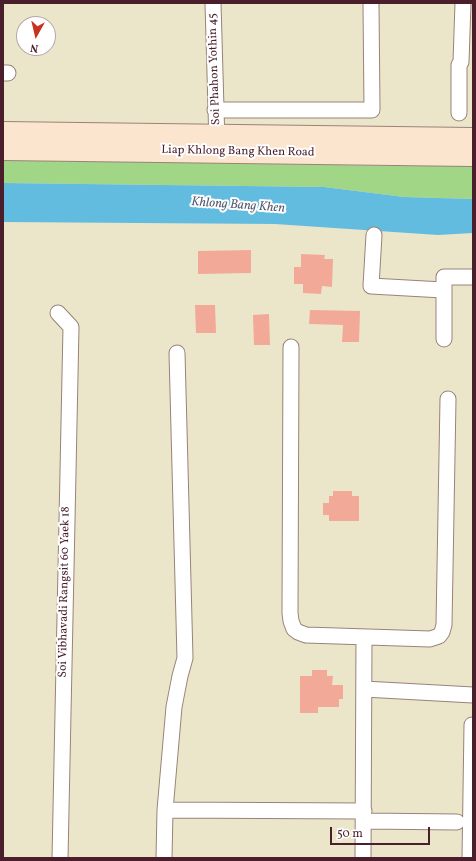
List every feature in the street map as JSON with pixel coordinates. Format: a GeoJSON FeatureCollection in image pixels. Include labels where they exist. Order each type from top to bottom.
{"type":"FeatureCollection","features":[{"type":"Feature","properties":{"kind":"main road","name":"Liap Khlong Bang Khen Road"},"geometry":{"type":"LineString","coordinates":[[3,133],[473,155]]}},
{"type":"Feature","properties":{"kind":"main road","name":"Liap Khlong Bang Khen Road"},"geometry":{"type":"LineString","coordinates":[[3,149],[473,139]]}},
{"type":"Feature","properties":{"kind":"street","name":"Soi Phahon Yothin 45"},"geometry":{"type":"LineString","coordinates":[[213,3],[217,144]]}},
{"type":"Feature","properties":{"kind":"street"},"geometry":{"type":"LineString","coordinates":[[215,110],[372,110],[371,3]]}},
{"type":"Feature","properties":{"kind":"street"},"geometry":{"type":"LineString","coordinates":[[459,113],[459,65],[467,62],[463,3]]}},
{"type":"Feature","properties":{"kind":"street"},"geometry":{"type":"LineString","coordinates":[[374,235],[371,286],[443,290]]}},
{"type":"Feature","properties":{"kind":"street"},"geometry":{"type":"LineString","coordinates":[[444,339],[444,277],[473,277]]}},
{"type":"Feature","properties":{"kind":"street","name":"Soi Vibhavadi Rangsit 60 Yaek 18"},"geometry":{"type":"LineString","coordinates":[[58,314],[71,326],[60,858]]}},
{"type":"Feature","properties":{"kind":"street"},"geometry":{"type":"LineString","coordinates":[[291,347],[291,621],[294,629],[306,635],[430,639],[439,636],[442,632],[444,626],[448,399]]}},
{"type":"Feature","properties":{"kind":"street"},"geometry":{"type":"LineString","coordinates":[[164,858],[165,810],[174,707],[185,658],[177,353]]}},
{"type":"Feature","properties":{"kind":"street"},"geometry":{"type":"LineString","coordinates":[[363,858],[364,637]]}},
{"type":"Feature","properties":{"kind":"street"},"geometry":{"type":"LineString","coordinates":[[364,689],[473,695]]}},
{"type":"Feature","properties":{"kind":"street"},"geometry":{"type":"LineString","coordinates":[[470,858],[472,725]]}},
{"type":"Feature","properties":{"kind":"street"},"geometry":{"type":"LineString","coordinates":[[165,810],[364,816],[457,822]]}},
{"type":"Feature","properties":{"kind":"green space"},"geometry":{"type":"Polygon","coordinates":[[[3,156],[202,163],[406,166],[473,165],[473,199],[404,197],[324,187],[3,183],[3,156]]]}},
{"type":"Feature","properties":{"kind":"water","name":"Khlong Bang Khen"},"geometry":{"type":"Polygon","coordinates":[[[3,183],[324,187],[404,197],[473,199],[473,233],[438,235],[275,224],[3,222],[3,183]]]}},
{"type":"Feature","properties":{"kind":"building"},"geometry":{"type":"Polygon","coordinates":[[[251,250],[251,273],[198,274],[198,251],[251,250]]]}},
{"type":"Feature","properties":{"kind":"building"},"geometry":{"type":"Polygon","coordinates":[[[301,254],[325,255],[324,259],[333,259],[332,287],[322,286],[321,294],[303,293],[303,284],[294,284],[294,267],[301,267],[301,254]]]}},
{"type":"Feature","properties":{"kind":"building"},"geometry":{"type":"Polygon","coordinates":[[[195,305],[215,305],[216,333],[196,333],[195,305]]]}},
{"type":"Feature","properties":{"kind":"building"},"geometry":{"type":"Polygon","coordinates":[[[310,310],[360,311],[359,342],[342,342],[343,325],[309,324],[310,310]]]}},
{"type":"Feature","properties":{"kind":"building"},"geometry":{"type":"Polygon","coordinates":[[[269,314],[270,345],[254,345],[253,315],[269,314]]]}},
{"type":"Feature","properties":{"kind":"building"},"geometry":{"type":"Polygon","coordinates":[[[333,491],[352,491],[352,496],[359,496],[359,521],[329,521],[329,515],[323,515],[323,503],[329,503],[329,496],[333,496],[333,491]]]}},
{"type":"Feature","properties":{"kind":"building"},"geometry":{"type":"Polygon","coordinates":[[[312,670],[327,670],[327,676],[333,676],[332,685],[343,685],[343,699],[339,699],[339,707],[318,707],[318,713],[300,713],[300,676],[312,676],[312,670]]]}}]}
